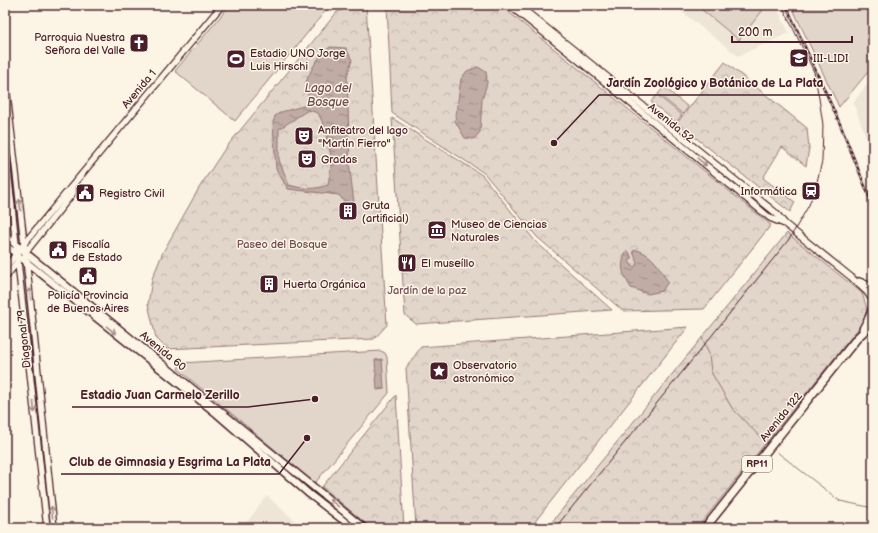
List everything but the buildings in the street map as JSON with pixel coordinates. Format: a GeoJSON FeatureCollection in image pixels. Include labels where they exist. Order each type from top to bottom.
{"type":"FeatureCollection","features":[{"type":"Feature","properties":{"kind":"highway"},"geometry":{"type":"LineString","coordinates":[[873,299],[873,304]]}},
{"type":"Feature","properties":{"kind":"highway","name":"Avenida 122"},"geometry":{"type":"LineString","coordinates":[[858,337],[873,308]]}},
{"type":"Feature","properties":{"kind":"highway","name":"Avenida 122"},"geometry":{"type":"LineString","coordinates":[[705,528],[858,337],[873,323]]}},
{"type":"Feature","properties":{"kind":"main road","name":"Avenida 1"},"geometry":{"type":"LineString","coordinates":[[5,268],[21,253],[73,193],[73,186],[222,5]]}},
{"type":"Feature","properties":{"kind":"main road","name":"Avenida 52"},"geometry":{"type":"LineString","coordinates":[[509,5],[770,218],[785,224]]}},
{"type":"Feature","properties":{"kind":"main road","name":"Avenida 52"},"geometry":{"type":"LineString","coordinates":[[518,5],[776,213],[785,224],[851,277],[873,299]]}},
{"type":"Feature","properties":{"kind":"main road","name":"Diagonal 79"},"geometry":{"type":"LineString","coordinates":[[5,77],[47,528]]}},
{"type":"Feature","properties":{"kind":"main road","name":"Diagonal 79"},"geometry":{"type":"LineString","coordinates":[[5,144],[21,253],[54,528]]}},
{"type":"Feature","properties":{"kind":"main road","name":"Avenida 60"},"geometry":{"type":"LineString","coordinates":[[5,236],[21,253],[217,414],[309,494],[353,528]]}},
{"type":"Feature","properties":{"kind":"main road","name":"Avenida 60"},"geometry":{"type":"LineString","coordinates":[[5,244],[21,253],[364,528]]}},
{"type":"Feature","properties":{"kind":"main road","name":"Avenida 1"},"geometry":{"type":"LineString","coordinates":[[5,278],[21,253]]}},
{"type":"Feature","properties":{"kind":"main road","name":"Avenida 52"},"geometry":{"type":"LineString","coordinates":[[851,277],[873,287]]}},
{"type":"Feature","properties":{"kind":"shaded area"},"geometry":{"type":"Polygon","coordinates":[[[673,5],[776,5],[789,33],[738,56],[673,5]]]}},
{"type":"Feature","properties":{"kind":"shaded area"},"geometry":{"type":"Polygon","coordinates":[[[873,77],[873,156],[853,102],[873,77]]]}},
{"type":"Feature","properties":{"kind":"shaded area"},"geometry":{"type":"Polygon","coordinates":[[[267,496],[303,528],[242,528],[267,496]]]}},
{"type":"Feature","properties":{"kind":"green space","name":"Estadio UNO Jorge Luis Hirschi"},"geometry":{"type":"Polygon","coordinates":[[[230,5],[338,5],[327,9],[235,121],[175,71],[230,5]]]}},
{"type":"Feature","properties":{"kind":"green space","name":"Paseo del Bosque"},"geometry":{"type":"Polygon","coordinates":[[[356,5],[366,5],[387,325],[374,339],[167,349],[156,338],[148,304],[152,279],[163,252],[199,188],[224,150],[337,12],[356,5]]]}},
{"type":"Feature","properties":{"kind":"green space"},"geometry":{"type":"Polygon","coordinates":[[[387,5],[500,5],[771,225],[704,309],[623,311],[537,237],[484,173],[392,113],[387,5]]]}},
{"type":"Feature","properties":{"kind":"green space"},"geometry":{"type":"Polygon","coordinates":[[[696,5],[764,5],[766,6],[739,40],[696,5]]]}},
{"type":"Feature","properties":{"kind":"green space"},"geometry":{"type":"Polygon","coordinates":[[[791,5],[873,5],[873,66],[839,107],[791,5]]]}},
{"type":"Feature","properties":{"kind":"green space"},"geometry":{"type":"Polygon","coordinates":[[[725,62],[807,128],[809,148],[806,166],[782,147],[763,178],[795,202],[790,212],[677,123],[725,62]]]}},
{"type":"Feature","properties":{"kind":"green space"},"geometry":{"type":"Polygon","coordinates":[[[664,87],[688,107],[683,114],[658,94],[664,87]]]}},
{"type":"Feature","properties":{"kind":"green space"},"geometry":{"type":"Polygon","coordinates":[[[657,95],[682,115],[676,122],[651,102],[657,95]]]}},
{"type":"Feature","properties":{"kind":"green space","name":"Jardín de la paz"},"geometry":{"type":"Polygon","coordinates":[[[392,118],[482,175],[535,241],[612,310],[416,324],[405,315],[392,118]]]}},
{"type":"Feature","properties":{"kind":"green space"},"geometry":{"type":"Polygon","coordinates":[[[787,233],[862,293],[867,309],[862,324],[697,528],[547,528],[787,233]]]}},
{"type":"Feature","properties":{"kind":"green space"},"geometry":{"type":"Polygon","coordinates":[[[688,327],[530,528],[416,528],[406,368],[421,347],[688,327]]]}},
{"type":"Feature","properties":{"kind":"green space"},"geometry":{"type":"Polygon","coordinates":[[[381,351],[385,353],[387,357],[389,393],[315,483],[178,369],[181,363],[381,351]]]}},
{"type":"Feature","properties":{"kind":"green space"},"geometry":{"type":"Polygon","coordinates":[[[396,395],[404,528],[371,528],[322,487],[396,395]]]}},
{"type":"Feature","properties":{"kind":"water","name":"Lago del Bosque"},"geometry":{"type":"Polygon","coordinates":[[[330,47],[346,48],[352,60],[347,76],[350,170],[354,203],[348,207],[339,195],[288,189],[276,169],[273,124],[275,116],[281,112],[307,105],[309,89],[306,82],[315,63],[330,47]],[[308,110],[279,129],[279,160],[289,185],[318,188],[328,185],[332,160],[323,123],[318,113],[308,110]]]}},
{"type":"Feature","properties":{"kind":"water"},"geometry":{"type":"Polygon","coordinates":[[[478,67],[486,72],[487,83],[482,100],[480,132],[474,139],[465,138],[455,121],[461,79],[467,71],[478,67]]]}},
{"type":"Feature","properties":{"kind":"water"},"geometry":{"type":"Polygon","coordinates":[[[637,250],[648,255],[662,272],[668,282],[662,291],[648,294],[631,288],[624,275],[622,267],[626,252],[629,252],[632,259],[629,261],[633,267],[636,266],[637,263],[633,251],[637,250]]]}},
{"type":"Feature","properties":{"kind":"water"},"geometry":{"type":"Polygon","coordinates":[[[382,359],[384,389],[377,390],[375,360],[382,359]]]}},
{"type":"Feature","properties":{"kind":"waterway"},"geometry":{"type":"LineString","coordinates":[[348,207],[348,219]]}},
{"type":"Feature","properties":{"kind":"waterway"},"geometry":{"type":"LineString","coordinates":[[702,337],[709,354],[711,372],[732,408],[765,442]]}},
{"type":"Feature","properties":{"kind":"waterway"},"geometry":{"type":"LineString","coordinates":[[777,452],[840,501],[873,508]]}},
{"type":"Feature","properties":{"kind":"tram line"},"geometry":{"type":"LineString","coordinates":[[555,528],[790,238],[809,205],[816,186],[822,161],[823,125],[814,72],[782,5]]}},
{"type":"Feature","properties":{"kind":"railway"},"geometry":{"type":"LineString","coordinates":[[786,5],[840,124],[873,206]]}},
{"type":"Feature","properties":{"kind":"place","name":"Parroquia Nuestra Señora del Valle"},"geometry":{"type":"Point","coordinates":[139,43]}},
{"type":"Feature","properties":{"kind":"place","name":"III-LIDI"},"geometry":{"type":"Point","coordinates":[799,58]}},
{"type":"Feature","properties":{"kind":"place","name":"Estadio UNO Jorge Luis Hirschi"},"geometry":{"type":"Point","coordinates":[236,59]}},
{"type":"Feature","properties":{"kind":"place","name":"Anfiteatro del lago \"Martín Fierro\""},"geometry":{"type":"Point","coordinates":[304,136]}},
{"type":"Feature","properties":{"kind":"place","name":"Jardín Zoológico y Botánico de La Plata"},"geometry":{"type":"Point","coordinates":[554,143]}},
{"type":"Feature","properties":{"kind":"place","name":"Gradas"},"geometry":{"type":"Point","coordinates":[307,159]}},
{"type":"Feature","properties":{"kind":"place","name":"Informática"},"geometry":{"type":"Point","coordinates":[811,191]}},
{"type":"Feature","properties":{"kind":"place","name":"Registro Civil"},"geometry":{"type":"Point","coordinates":[85,193]}},
{"type":"Feature","properties":{"kind":"place","name":"Gruta (artificial)"},"geometry":{"type":"Point","coordinates":[348,211]}},
{"type":"Feature","properties":{"kind":"place","name":"Museo de Ciencias Naturales"},"geometry":{"type":"Point","coordinates":[437,230]}},
{"type":"Feature","properties":{"kind":"place","name":"Fiscalía de Estado"},"geometry":{"type":"Point","coordinates":[58,250]}},
{"type":"Feature","properties":{"kind":"place","name":"El museíllo"},"geometry":{"type":"Point","coordinates":[407,263]}},
{"type":"Feature","properties":{"kind":"place","name":"Policía Provincia de Buenos Aires"},"geometry":{"type":"Point","coordinates":[88,276]}},
{"type":"Feature","properties":{"kind":"place","name":"Huerta Orgánica"},"geometry":{"type":"Point","coordinates":[269,284]}},
{"type":"Feature","properties":{"kind":"place","name":"Observatorio astronómico"},"geometry":{"type":"Point","coordinates":[439,371]}},
{"type":"Feature","properties":{"kind":"place","name":"Estadio Juan Carmelo Zerillo"},"geometry":{"type":"Point","coordinates":[315,399]}},
{"type":"Feature","properties":{"kind":"place","name":"Club de Gimnasia y Esgrima La Plata"},"geometry":{"type":"Point","coordinates":[307,438]}}]}
